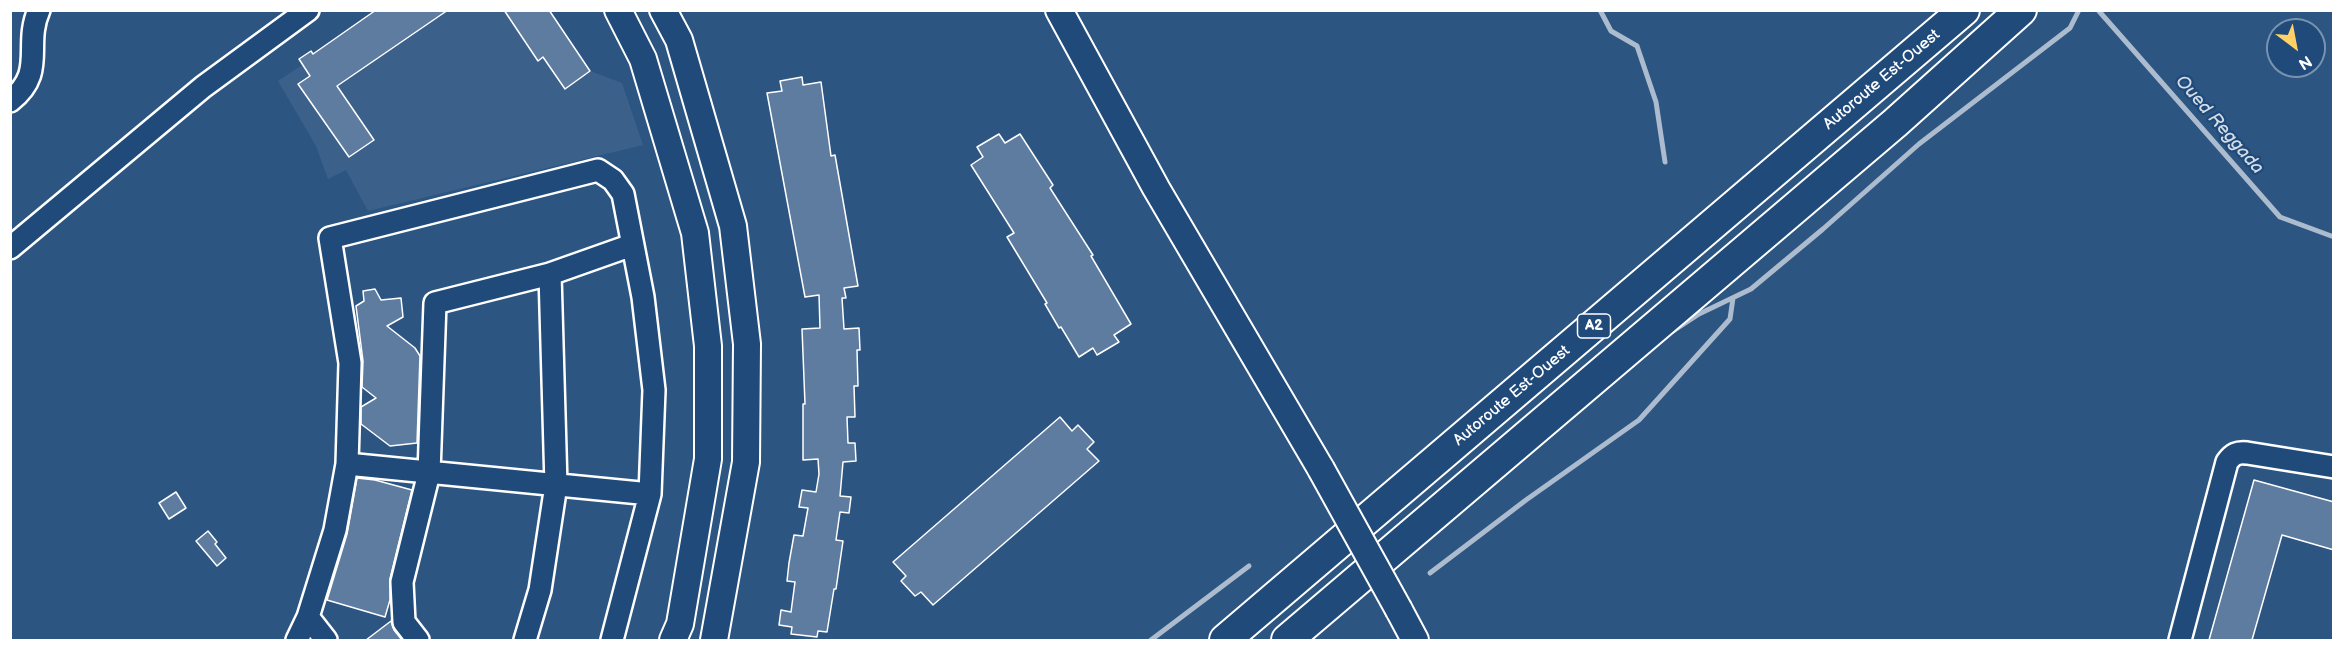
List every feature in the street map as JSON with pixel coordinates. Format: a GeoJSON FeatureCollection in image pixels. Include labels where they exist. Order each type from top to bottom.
{"type":"FeatureCollection","features":[{"type":"Feature","properties":{"kind":"highway","name":"Autoroute Est-Ouest"},"geometry":{"type":"LineString","coordinates":[[1225,640],[1964,10]]}},
{"type":"Feature","properties":{"kind":"highway","name":"A2"},"geometry":{"type":"LineString","coordinates":[[1287,640],[1895,123],[2021,10]]}},
{"type":"Feature","properties":{"kind":"main road"},"geometry":{"type":"LineString","coordinates":[[618,10],[643,59],[695,232],[708,346],[708,459],[680,624],[674,640]]}},
{"type":"Feature","properties":{"kind":"main road"},"geometry":{"type":"LineString","coordinates":[[663,10],[679,40],[734,226],[747,344],[746,462],[714,640]]}},
{"type":"Feature","properties":{"kind":"main road"},"geometry":{"type":"LineString","coordinates":[[1059,10],[1156,188],[1321,469],[1415,640]]}},
{"type":"Feature","properties":{"kind":"street"},"geometry":{"type":"LineString","coordinates":[[10,101],[22,92],[30,80],[34,28],[39,10]]}},
{"type":"Feature","properties":{"kind":"street"},"geometry":{"type":"LineString","coordinates":[[10,248],[195,94],[308,10]]}},
{"type":"Feature","properties":{"kind":"street"},"geometry":{"type":"LineString","coordinates":[[297,640],[308,617],[335,530],[346,464],[350,363],[330,238],[598,170],[614,180],[623,194],[643,297],[654,390],[650,494],[612,640]]}},
{"type":"Feature","properties":{"kind":"street"},"geometry":{"type":"LineString","coordinates":[[418,640],[404,622],[402,582],[429,473],[435,303],[550,274],[632,245]]}},
{"type":"Feature","properties":{"kind":"street"},"geometry":{"type":"LineString","coordinates":[[525,640],[540,590],[556,485],[550,274]]}},
{"type":"Feature","properties":{"kind":"street"},"geometry":{"type":"LineString","coordinates":[[2180,640],[2227,462],[2232,455],[2239,452],[2334,467]]}},
{"type":"Feature","properties":{"kind":"street"},"geometry":{"type":"LineString","coordinates":[[346,464],[650,494]]}},
{"type":"Feature","properties":{"kind":"street"},"geometry":{"type":"LineString","coordinates":[[308,617],[326,640]]}},
{"type":"Feature","properties":{"kind":"shaded area"},"geometry":{"type":"Polygon","coordinates":[[[376,11],[549,11],[590,71],[622,83],[643,145],[368,211],[346,170],[328,179],[316,146],[278,81],[302,65],[299,59],[311,51],[313,54],[376,11]]]}},
{"type":"Feature","properties":{"kind":"building"},"geometry":{"type":"Polygon","coordinates":[[[376,10],[448,10],[337,86],[374,140],[349,157],[298,84],[310,76],[299,59],[311,51],[313,54],[376,10]]]}},
{"type":"Feature","properties":{"kind":"building"},"geometry":{"type":"Polygon","coordinates":[[[504,10],[549,10],[590,71],[565,89],[543,57],[538,61],[504,10]]]}},
{"type":"Feature","properties":{"kind":"building"},"geometry":{"type":"Polygon","coordinates":[[[802,77],[803,85],[821,82],[831,156],[835,155],[858,286],[844,288],[846,298],[842,298],[844,329],[859,328],[860,350],[857,350],[858,386],[854,386],[855,417],[847,417],[848,443],[855,443],[856,461],[843,462],[840,496],[851,497],[849,513],[840,512],[836,540],[843,541],[836,589],[834,589],[827,632],[818,631],[817,637],[791,634],[792,627],[779,625],[781,610],[791,612],[795,582],[787,581],[789,563],[794,535],[803,536],[808,508],[799,507],[802,490],[816,492],[819,474],[818,459],[803,460],[803,404],[805,404],[802,329],[820,328],[819,295],[805,297],[767,93],[782,91],[780,81],[802,77]]]}},
{"type":"Feature","properties":{"kind":"building"},"geometry":{"type":"Polygon","coordinates":[[[999,134],[1005,143],[1020,134],[1053,185],[1050,188],[1093,255],[1091,256],[1131,324],[1114,335],[1119,342],[1097,355],[1093,348],[1079,357],[1061,327],[1059,328],[1045,304],[1047,303],[1007,237],[1014,233],[971,165],[983,157],[977,147],[999,134]]]}},
{"type":"Feature","properties":{"kind":"building"},"geometry":{"type":"Polygon","coordinates":[[[375,289],[381,300],[401,298],[403,317],[387,326],[415,348],[420,356],[417,443],[390,446],[361,424],[361,407],[376,398],[362,387],[363,361],[356,306],[364,301],[363,291],[375,289]]]}},
{"type":"Feature","properties":{"kind":"building"},"geometry":{"type":"Polygon","coordinates":[[[1060,417],[1072,431],[1078,425],[1094,442],[1087,449],[1099,461],[933,605],[921,592],[915,596],[901,581],[906,576],[893,562],[1060,417]]]}},
{"type":"Feature","properties":{"kind":"building"},"geometry":{"type":"Polygon","coordinates":[[[357,478],[375,480],[412,490],[390,579],[390,600],[385,617],[327,600],[347,534],[357,478]]]}},
{"type":"Feature","properties":{"kind":"building"},"geometry":{"type":"Polygon","coordinates":[[[2254,480],[2334,502],[2334,550],[2282,535],[2252,640],[2209,640],[2254,480]]]}},
{"type":"Feature","properties":{"kind":"building"},"geometry":{"type":"Polygon","coordinates":[[[176,492],[186,508],[169,519],[159,503],[176,492]]]}},
{"type":"Feature","properties":{"kind":"building"},"geometry":{"type":"Polygon","coordinates":[[[208,531],[226,558],[217,566],[196,541],[208,531]]]}},
{"type":"Feature","properties":{"kind":"building"},"geometry":{"type":"Polygon","coordinates":[[[391,621],[394,630],[402,640],[366,640],[391,621]]]}},
{"type":"Feature","properties":{"kind":"waterway"},"geometry":{"type":"LineString","coordinates":[[1600,10],[1611,31],[1637,46],[1656,102],[1665,162]]}},
{"type":"Feature","properties":{"kind":"waterway"},"geometry":{"type":"LineString","coordinates":[[1673,331],[1699,314],[1751,289],[1919,144],[2070,28],[2079,10]]}},
{"type":"Feature","properties":{"kind":"waterway","name":"Oued Reggada"},"geometry":{"type":"LineString","coordinates":[[2098,10],[2280,217],[2334,237]]}},
{"type":"Feature","properties":{"kind":"waterway"},"geometry":{"type":"LineString","coordinates":[[1430,573],[1526,500],[1639,420],[1730,319],[1733,298]]}},
{"type":"Feature","properties":{"kind":"waterway"},"geometry":{"type":"LineString","coordinates":[[1151,640],[1249,566]]}}]}
